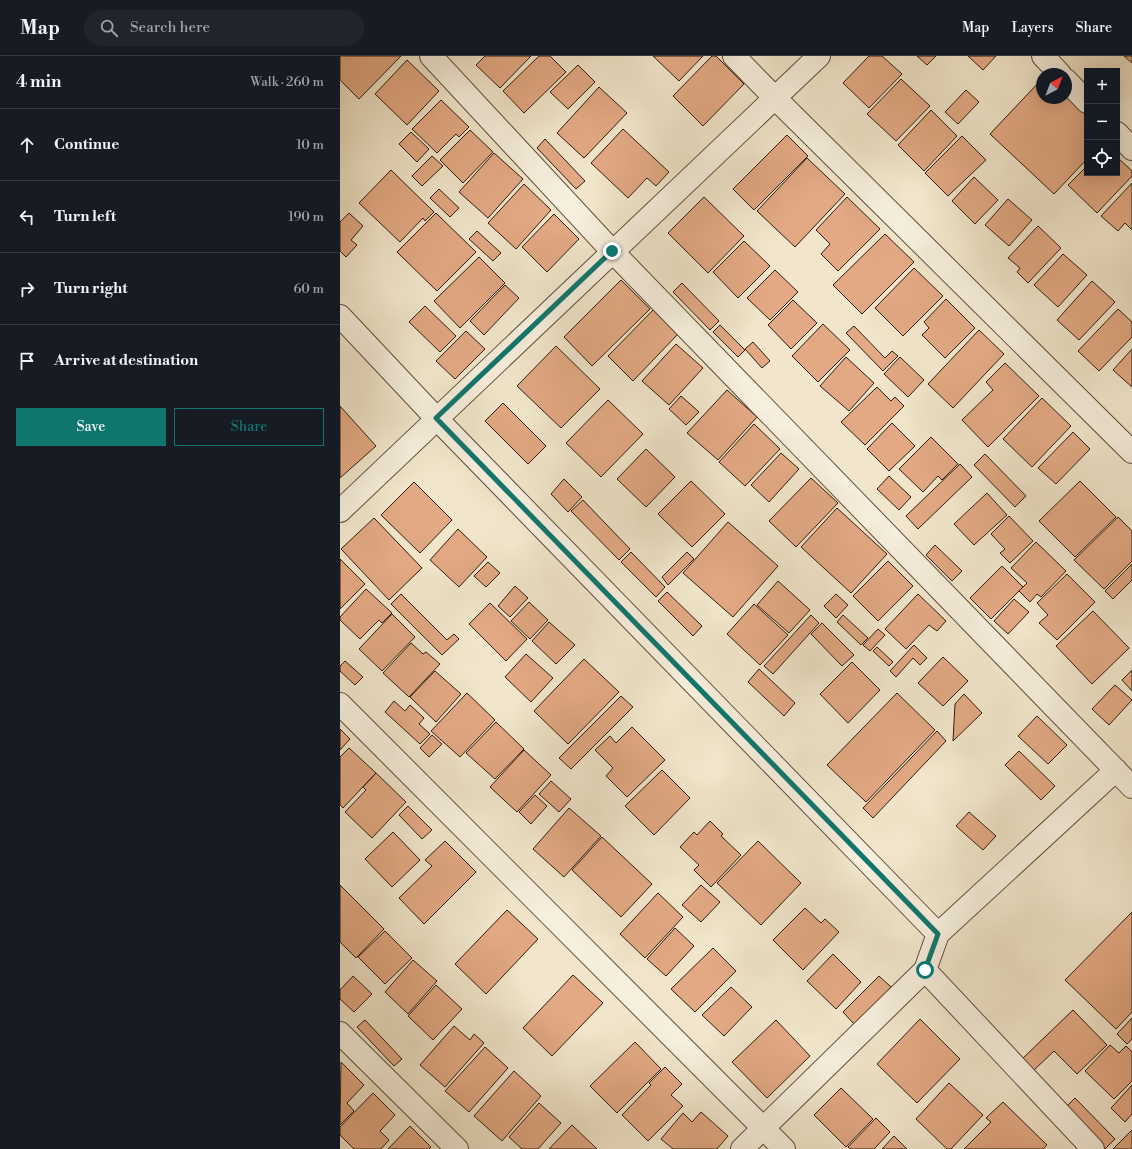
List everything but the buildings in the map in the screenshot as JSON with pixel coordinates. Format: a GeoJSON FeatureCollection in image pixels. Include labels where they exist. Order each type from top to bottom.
{"type":"FeatureCollection","features":[{"type":"Feature","properties":{"kind":"street"},"geometry":{"type":"LineString","coordinates":[[431,56],[612,251],[1126,777],[938,934],[925,970],[742,1149]]}},
{"type":"Feature","properties":{"kind":"street"},"geometry":{"type":"LineString","coordinates":[[734,56],[1132,452]]}},
{"type":"Feature","properties":{"kind":"street"},"geometry":{"type":"LineString","coordinates":[[340,511],[612,251],[776,99],[819,56]]}},
{"type":"Feature","properties":{"kind":"street"},"geometry":{"type":"LineString","coordinates":[[1043,56],[1054,68]]}},
{"type":"Feature","properties":{"kind":"street"},"geometry":{"type":"LineString","coordinates":[[1072,86],[1084,99]]}},
{"type":"Feature","properties":{"kind":"street"},"geometry":{"type":"LineString","coordinates":[[1120,136],[1132,149]]}},
{"type":"Feature","properties":{"kind":"street"},"geometry":{"type":"LineString","coordinates":[[340,316],[436,418],[938,934]]}},
{"type":"Feature","properties":{"kind":"street"},"geometry":{"type":"LineString","coordinates":[[340,704],[784,1149]]}},
{"type":"Feature","properties":{"kind":"street"},"geometry":{"type":"LineString","coordinates":[[925,970],[1094,1149]]}},
{"type":"Feature","properties":{"kind":"street"},"geometry":{"type":"LineString","coordinates":[[340,1033],[457,1149]]}},
{"type":"Feature","properties":{"kind":"route"},"geometry":{"type":"LineString","coordinates":[[612,251],[436,418],[938,934],[925,970]]}}]}
